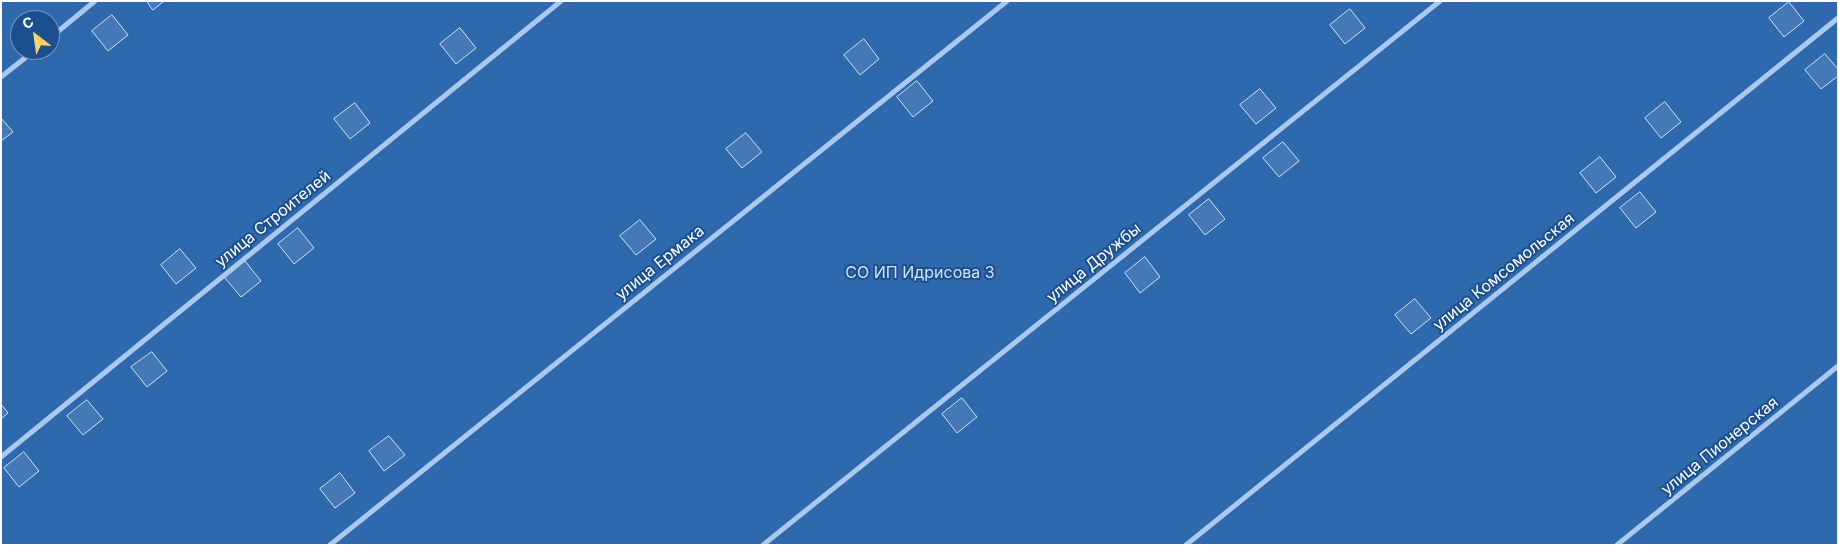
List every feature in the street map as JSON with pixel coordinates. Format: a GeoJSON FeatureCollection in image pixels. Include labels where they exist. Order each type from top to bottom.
{"type":"FeatureCollection","features":[{"type":"Feature","properties":{"kind":"street"},"geometry":{"type":"LineString","coordinates":[[60,30],[95,1]]}},
{"type":"Feature","properties":{"kind":"street","name":"улица Строителей"},"geometry":{"type":"LineString","coordinates":[[1,457],[561,1]]}},
{"type":"Feature","properties":{"kind":"street","name":"улица Ермака"},"geometry":{"type":"LineString","coordinates":[[330,545],[1007,1]]}},
{"type":"Feature","properties":{"kind":"street","name":"улица Дружбы"},"geometry":{"type":"LineString","coordinates":[[763,545],[1440,1]]}},
{"type":"Feature","properties":{"kind":"street","name":"улица Комсомольская"},"geometry":{"type":"LineString","coordinates":[[1186,545],[1838,18]]}},
{"type":"Feature","properties":{"kind":"street"},"geometry":{"type":"LineString","coordinates":[[1,77],[22,60]]}},
{"type":"Feature","properties":{"kind":"street","name":"улица Пионерская"},"geometry":{"type":"LineString","coordinates":[[1617,545],[1838,366]]}},
{"type":"Feature","properties":{"kind":"green space","name":"СО ИП Идрисова 3"},"geometry":{"type":"Polygon","coordinates":[[[1,1],[1838,1],[1838,545],[1,545],[1,1]]]}},
{"type":"Feature","properties":{"kind":"building"},"geometry":{"type":"Polygon","coordinates":[[[147,1],[164,1],[153,10],[147,1]]]}},
{"type":"Feature","properties":{"kind":"building"},"geometry":{"type":"Polygon","coordinates":[[[1789,2],[1804,21],[1784,37],[1769,18],[1789,2]]]}},
{"type":"Feature","properties":{"kind":"building"},"geometry":{"type":"Polygon","coordinates":[[[1350,9],[1365,28],[1345,44],[1330,25],[1350,9]]]}},
{"type":"Feature","properties":{"kind":"building"},"geometry":{"type":"Polygon","coordinates":[[[112,15],[128,35],[108,51],[92,31],[112,15]]]}},
{"type":"Feature","properties":{"kind":"building"},"geometry":{"type":"Polygon","coordinates":[[[460,28],[476,48],[456,64],[440,44],[460,28]]]}},
{"type":"Feature","properties":{"kind":"building"},"geometry":{"type":"Polygon","coordinates":[[[864,39],[879,59],[860,75],[844,55],[864,39]]]}},
{"type":"Feature","properties":{"kind":"building"},"geometry":{"type":"Polygon","coordinates":[[[1825,54],[1838,69],[1838,76],[1821,89],[1805,70],[1825,54]]]}},
{"type":"Feature","properties":{"kind":"building"},"geometry":{"type":"Polygon","coordinates":[[[917,81],[933,101],[913,117],[897,97],[917,81]]]}},
{"type":"Feature","properties":{"kind":"building"},"geometry":{"type":"Polygon","coordinates":[[[1260,89],[1276,108],[1256,124],[1240,105],[1260,89]]]}},
{"type":"Feature","properties":{"kind":"building"},"geometry":{"type":"Polygon","coordinates":[[[1665,102],[1681,122],[1661,138],[1645,118],[1665,102]]]}},
{"type":"Feature","properties":{"kind":"building"},"geometry":{"type":"Polygon","coordinates":[[[355,103],[370,123],[350,139],[334,119],[355,103]]]}},
{"type":"Feature","properties":{"kind":"building"},"geometry":{"type":"Polygon","coordinates":[[[1,118],[13,132],[1,141],[1,118]]]}},
{"type":"Feature","properties":{"kind":"building"},"geometry":{"type":"Polygon","coordinates":[[[746,133],[762,152],[742,168],[726,149],[746,133]]]}},
{"type":"Feature","properties":{"kind":"building"},"geometry":{"type":"Polygon","coordinates":[[[1283,142],[1299,161],[1279,177],[1263,158],[1283,142]]]}},
{"type":"Feature","properties":{"kind":"building"},"geometry":{"type":"Polygon","coordinates":[[[1600,157],[1616,177],[1596,193],[1580,173],[1600,157]]]}},
{"type":"Feature","properties":{"kind":"building"},"geometry":{"type":"Polygon","coordinates":[[[1640,192],[1656,212],[1636,228],[1620,208],[1640,192]]]}},
{"type":"Feature","properties":{"kind":"building"},"geometry":{"type":"Polygon","coordinates":[[[1209,199],[1225,219],[1205,235],[1189,215],[1209,199]]]}},
{"type":"Feature","properties":{"kind":"building"},"geometry":{"type":"Polygon","coordinates":[[[640,220],[656,239],[636,255],[620,236],[640,220]]]}},
{"type":"Feature","properties":{"kind":"building"},"geometry":{"type":"Polygon","coordinates":[[[298,228],[314,248],[294,264],[278,244],[298,228]]]}},
{"type":"Feature","properties":{"kind":"building"},"geometry":{"type":"Polygon","coordinates":[[[180,249],[196,268],[176,284],[161,265],[180,249]]]}},
{"type":"Feature","properties":{"kind":"building"},"geometry":{"type":"Polygon","coordinates":[[[1145,257],[1160,277],[1140,293],[1125,273],[1145,257]]]}},
{"type":"Feature","properties":{"kind":"building"},"geometry":{"type":"Polygon","coordinates":[[[245,261],[261,281],[241,297],[225,278],[245,261]]]}},
{"type":"Feature","properties":{"kind":"building"},"geometry":{"type":"Polygon","coordinates":[[[1415,299],[1431,318],[1411,334],[1395,315],[1415,299]]]}},
{"type":"Feature","properties":{"kind":"building"},"geometry":{"type":"Polygon","coordinates":[[[152,352],[167,371],[147,387],[131,367],[152,352]]]}},
{"type":"Feature","properties":{"kind":"building"},"geometry":{"type":"Polygon","coordinates":[[[962,398],[977,417],[957,433],[942,414],[962,398]]]}},
{"type":"Feature","properties":{"kind":"building"},"geometry":{"type":"Polygon","coordinates":[[[87,400],[103,419],[83,435],[67,416],[87,400]]]}},
{"type":"Feature","properties":{"kind":"building"},"geometry":{"type":"Polygon","coordinates":[[[1,404],[8,413],[1,419],[1,404]]]}},
{"type":"Feature","properties":{"kind":"building"},"geometry":{"type":"Polygon","coordinates":[[[389,436],[405,455],[384,471],[369,451],[389,436]]]}},
{"type":"Feature","properties":{"kind":"building"},"geometry":{"type":"Polygon","coordinates":[[[24,452],[39,471],[19,487],[4,468],[24,452]]]}},
{"type":"Feature","properties":{"kind":"building"},"geometry":{"type":"Polygon","coordinates":[[[340,473],[355,493],[335,508],[320,489],[340,473]]]}}]}
